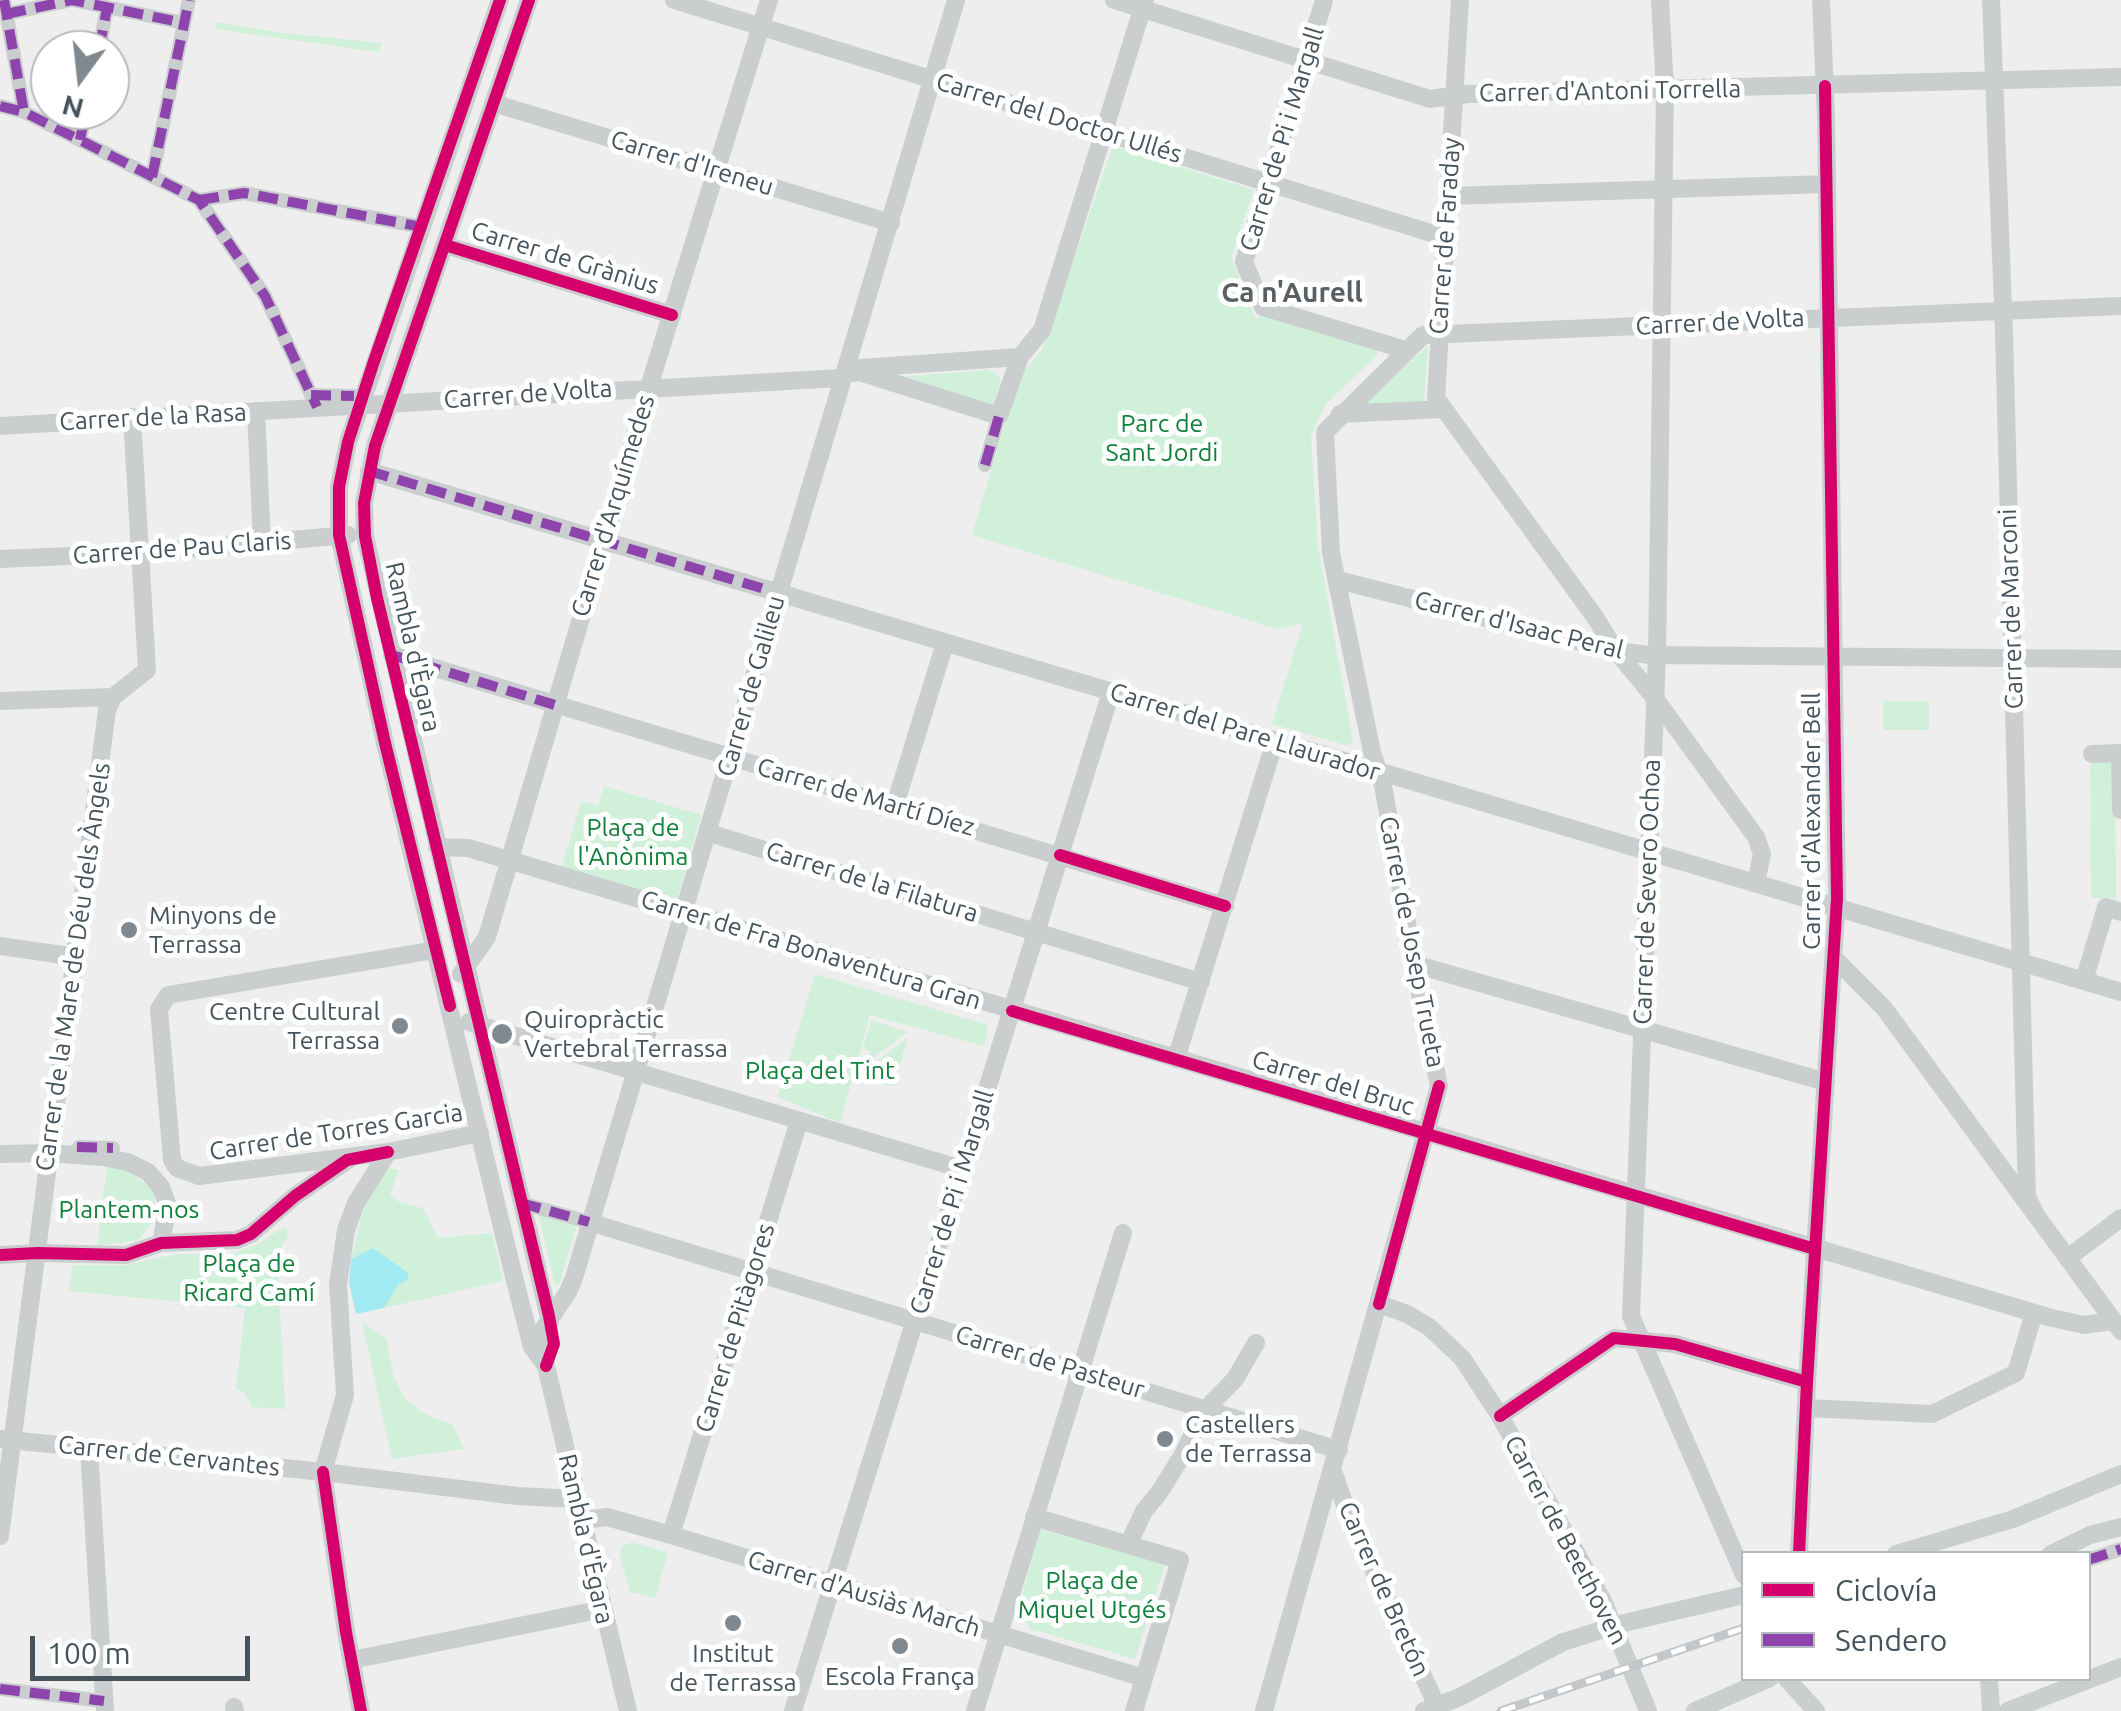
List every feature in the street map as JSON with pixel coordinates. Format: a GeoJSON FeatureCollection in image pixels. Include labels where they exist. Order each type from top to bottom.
{"type":"FeatureCollection","features":[{"type":"Feature","properties":{"kind":"street"},"geometry":{"type":"LineString","coordinates":[[24,112],[5,7],[72,0],[184,23]]}},
{"type":"Feature","properties":{"kind":"street"},"geometry":{"type":"LineString","coordinates":[[152,176],[189,0]]}},
{"type":"Feature","properties":{"kind":"street","name":"Rambla d'Ègara"},"geometry":{"type":"LineString","coordinates":[[500,0],[421,232],[357,400],[339,486],[340,535],[384,744],[519,1298],[532,1347],[546,1366],[628,1711]]}},
{"type":"Feature","properties":{"kind":"street","name":"Rambla d'Ègara"},"geometry":{"type":"LineString","coordinates":[[529,0],[390,402],[369,471],[364,503],[365,536],[392,655],[549,1316]]}},
{"type":"Feature","properties":{"kind":"street","name":"Carrer del Doctor Ullés"},"geometry":{"type":"LineString","coordinates":[[674,0],[1444,237]]}},
{"type":"Feature","properties":{"kind":"street","name":"Carrer d'Arquímedes"},"geometry":{"type":"LineString","coordinates":[[451,1012],[454,982],[487,937],[649,387],[769,0]]}},
{"type":"Feature","properties":{"kind":"street","name":"Carrer de Galileu"},"geometry":{"type":"LineString","coordinates":[[546,1366],[543,1337],[549,1316],[568,1292],[686,912],[956,0]]}},
{"type":"Feature","properties":{"kind":"street","name":"Carrer d'Antoni Torrella"},"geometry":{"type":"LineString","coordinates":[[1114,0],[1144,4],[1430,99],[1453,94],[2121,76]]}},
{"type":"Feature","properties":{"kind":"street","name":"Carrer de Pi i Margall"},"geometry":{"type":"LineString","coordinates":[[1324,0],[1244,262],[1263,307],[1406,350]]}},
{"type":"Feature","properties":{"kind":"street","name":"Carrer de Faraday"},"geometry":{"type":"LineString","coordinates":[[1444,409],[1436,398],[1438,333],[1460,0]]}},
{"type":"Feature","properties":{"kind":"street","name":"Carrer de Severo Ochoa"},"geometry":{"type":"LineString","coordinates":[[1660,0],[1665,89],[1658,656],[1631,1316],[1741,1568]]}},
{"type":"Feature","properties":{"kind":"street","name":"Carrer d'Alexander Bell"},"geometry":{"type":"LineString","coordinates":[[1799,1551],[1806,1382],[1836,959],[1835,658],[1821,0]]}},
{"type":"Feature","properties":{"kind":"street","name":"Carrer de Marconi"},"geometry":{"type":"LineString","coordinates":[[1991,0],[2027,1196],[2037,1217]]}},
{"type":"Feature","properties":{"kind":"street"},"geometry":{"type":"LineString","coordinates":[[985,465],[1020,358],[1042,330],[1144,4]]}},
{"type":"Feature","properties":{"kind":"street"},"geometry":{"type":"LineString","coordinates":[[103,30],[107,8]]}},
{"type":"Feature","properties":{"kind":"street","name":"Carrer d'Ireneu"},"geometry":{"type":"LineString","coordinates":[[493,103],[891,223]]}},
{"type":"Feature","properties":{"kind":"street"},"geometry":{"type":"LineString","coordinates":[[0,106],[24,112],[200,200],[265,296],[304,379],[311,403]]}},
{"type":"Feature","properties":{"kind":"street"},"geometry":{"type":"LineString","coordinates":[[80,140],[82,130]]}},
{"type":"Feature","properties":{"kind":"street"},"geometry":{"type":"LineString","coordinates":[[1449,196],[1827,184]]}},
{"type":"Feature","properties":{"kind":"street"},"geometry":{"type":"LineString","coordinates":[[200,200],[244,193],[421,232],[444,245]]}},
{"type":"Feature","properties":{"kind":"street","name":"Carrer de Grànius"},"geometry":{"type":"LineString","coordinates":[[444,245],[672,315]]}},
{"type":"Feature","properties":{"kind":"street","name":"Carrer de Volta"},"geometry":{"type":"LineString","coordinates":[[1438,333],[2121,306]]}},
{"type":"Feature","properties":{"kind":"street"},"geometry":{"type":"LineString","coordinates":[[1340,414],[1422,335],[1438,333]]}},
{"type":"Feature","properties":{"kind":"street","name":"Carrer de Volta"},"geometry":{"type":"LineString","coordinates":[[390,402],[840,378],[860,368],[1020,358]]}},
{"type":"Feature","properties":{"kind":"street"},"geometry":{"type":"LineString","coordinates":[[845,374],[859,372],[999,416]]}},
{"type":"Feature","properties":{"kind":"street"},"geometry":{"type":"LineString","coordinates":[[357,400],[390,402]]}},
{"type":"Feature","properties":{"kind":"street","name":"Carrer de la Rasa"},"geometry":{"type":"LineString","coordinates":[[0,426],[256,411],[357,400]]}},
{"type":"Feature","properties":{"kind":"street"},"geometry":{"type":"LineString","coordinates":[[1340,414],[1444,409],[1616,652],[1654,697],[1756,837],[1762,854],[1756,883]]}},
{"type":"Feature","properties":{"kind":"street"},"geometry":{"type":"LineString","coordinates":[[256,411],[262,543]]}},
{"type":"Feature","properties":{"kind":"street","name":"Carrer de Josep Trueta"},"geometry":{"type":"LineString","coordinates":[[1264,1711],[1439,1086],[1383,784],[1377,771],[1332,552],[1325,432],[1340,414]]}},
{"type":"Feature","properties":{"kind":"street"},"geometry":{"type":"LineString","coordinates":[[0,701],[113,697],[147,670],[132,418]]}},
{"type":"Feature","properties":{"kind":"street","name":"Carrer del Pare Llaurador"},"geometry":{"type":"LineString","coordinates":[[369,471],[2121,992]]}},
{"type":"Feature","properties":{"kind":"street","name":"Carrer de Pau Claris"},"geometry":{"type":"LineString","coordinates":[[0,559],[365,536]]}},
{"type":"Feature","properties":{"kind":"street","name":"Carrer d'Isaac Peral"},"geometry":{"type":"LineString","coordinates":[[1338,580],[1616,652],[1658,656],[2121,660]]}},
{"type":"Feature","properties":{"kind":"street"},"geometry":{"type":"LineString","coordinates":[[895,805],[946,643]]}},
{"type":"Feature","properties":{"kind":"street","name":"Carrer de Martí Díez"},"geometry":{"type":"LineString","coordinates":[[392,655],[1225,906]]}},
{"type":"Feature","properties":{"kind":"street","name":"Carrer de Pi i Margall"},"geometry":{"type":"LineString","coordinates":[[793,1711],[1111,692]]}},
{"type":"Feature","properties":{"kind":"street","name":"Carrer de la Mare de Déu dels Àngels"},"geometry":{"type":"LineString","coordinates":[[0,1536],[6,1439],[36,1252],[108,710],[113,697]]}},
{"type":"Feature","properties":{"kind":"street"},"geometry":{"type":"LineString","coordinates":[[1176,1060],[1276,741]]}},
{"type":"Feature","properties":{"kind":"street"},"geometry":{"type":"LineString","coordinates":[[2092,754],[2120,753],[2121,810]]}},
{"type":"Feature","properties":{"kind":"street","name":"Carrer de la Filatura"},"geometry":{"type":"LineString","coordinates":[[708,833],[1201,982]]}},
{"type":"Feature","properties":{"kind":"street","name":"Carrer de Fra Bonaventura Gran"},"geometry":{"type":"LineString","coordinates":[[436,847],[468,848],[1012,1011]]}},
{"type":"Feature","properties":{"kind":"street"},"geometry":{"type":"LineString","coordinates":[[2084,980],[2106,907],[2121,912]]}},
{"type":"Feature","properties":{"kind":"street"},"geometry":{"type":"LineString","coordinates":[[0,946],[76,957]]}},
{"type":"Feature","properties":{"kind":"street","name":"Carrer de Torres Garcia"},"geometry":{"type":"LineString","coordinates":[[435,950],[168,995],[159,1009],[172,1160],[176,1168],[199,1176],[388,1152],[480,1132]]}},
{"type":"Feature","properties":{"kind":"street"},"geometry":{"type":"LineString","coordinates":[[1836,959],[1884,1008],[2117,1326]]}},
{"type":"Feature","properties":{"kind":"street"},"geometry":{"type":"LineString","coordinates":[[1414,964],[1826,1082]]}},
{"type":"Feature","properties":{"kind":"street","name":"Carrer del Bruc"},"geometry":{"type":"LineString","coordinates":[[1012,1011],[2034,1313],[2084,1325],[2117,1326]]}},
{"type":"Feature","properties":{"kind":"street"},"geometry":{"type":"LineString","coordinates":[[451,1012],[478,1024],[962,1168]]}},
{"type":"Feature","properties":{"kind":"street","name":"Carrer de Pitàgores"},"geometry":{"type":"LineString","coordinates":[[670,1535],[799,1121]]}},
{"type":"Feature","properties":{"kind":"street"},"geometry":{"type":"LineString","coordinates":[[1990,1152],[2008,1153],[2027,1144]]}},
{"type":"Feature","properties":{"kind":"street"},"geometry":{"type":"LineString","coordinates":[[78,1147],[113,1148]]}},
{"type":"Feature","properties":{"kind":"street"},"geometry":{"type":"LineString","coordinates":[[0,1255],[36,1252],[126,1256],[161,1243],[245,1237],[348,1160],[388,1152]]}},
{"type":"Feature","properties":{"kind":"street"},"geometry":{"type":"LineString","coordinates":[[361,1711],[323,1472],[344,1395],[346,1368],[338,1284],[346,1230],[356,1203],[388,1152]]}},
{"type":"Feature","properties":{"kind":"street"},"geometry":{"type":"LineString","coordinates":[[0,1154],[102,1157],[128,1162],[148,1172],[161,1187],[168,1206],[161,1243]]}},
{"type":"Feature","properties":{"kind":"street"},"geometry":{"type":"LineString","coordinates":[[522,1203],[589,1222]]}},
{"type":"Feature","properties":{"kind":"street"},"geometry":{"type":"LineString","coordinates":[[2069,1257],[2121,1218]]}},
{"type":"Feature","properties":{"kind":"street","name":"Carrer de Pasteur"},"geometry":{"type":"LineString","coordinates":[[589,1222],[1339,1450]]}},
{"type":"Feature","properties":{"kind":"street"},"geometry":{"type":"LineString","coordinates":[[974,1711],[1123,1234]]}},
{"type":"Feature","properties":{"kind":"street"},"geometry":{"type":"LineString","coordinates":[[519,1298],[538,1304],[549,1316]]}},
{"type":"Feature","properties":{"kind":"street","name":"Carrer de Beethoven"},"geometry":{"type":"LineString","coordinates":[[1379,1304],[1408,1314],[1447,1341],[1500,1416],[1603,1601],[1648,1711]]}},
{"type":"Feature","properties":{"kind":"street"},"geometry":{"type":"LineString","coordinates":[[1806,1408],[1932,1414],[2016,1374],[2034,1313]]}},
{"type":"Feature","properties":{"kind":"street"},"geometry":{"type":"LineString","coordinates":[[1500,1416],[1614,1338],[1675,1344],[1806,1382]]}},
{"type":"Feature","properties":{"kind":"street"},"geometry":{"type":"LineString","coordinates":[[1128,1544],[1206,1410],[1235,1379],[1256,1343]]}},
{"type":"Feature","properties":{"kind":"street","name":"Carrer de Cervantes"},"geometry":{"type":"LineString","coordinates":[[6,1439],[516,1496],[578,1499]]}},
{"type":"Feature","properties":{"kind":"street"},"geometry":{"type":"LineString","coordinates":[[0,1689],[104,1706],[89,1449]]}},
{"type":"Feature","properties":{"kind":"street","name":"Carrer de Bretón"},"geometry":{"type":"LineString","coordinates":[[1333,1471],[1430,1708]]}},
{"type":"Feature","properties":{"kind":"street"},"geometry":{"type":"LineString","coordinates":[[1906,1551],[2012,1519],[2121,1474]]}},
{"type":"Feature","properties":{"kind":"street"},"geometry":{"type":"LineString","coordinates":[[1317,1526],[1331,1515],[1349,1517]]}},
{"type":"Feature","properties":{"kind":"street","name":"Carrer d'Ausiàs March"},"geometry":{"type":"LineString","coordinates":[[584,1520],[607,1517],[1144,1678]]}},
{"type":"Feature","properties":{"kind":"street"},"geometry":{"type":"LineString","coordinates":[[1034,1518],[1180,1560],[1134,1711]]}},
{"type":"Feature","properties":{"kind":"street"},"geometry":{"type":"LineString","coordinates":[[2057,1551],[2090,1535],[2121,1527]]}},
{"type":"Feature","properties":{"kind":"street"},"geometry":{"type":"LineString","coordinates":[[2091,1559],[2121,1549]]}},
{"type":"Feature","properties":{"kind":"street"},"geometry":{"type":"LineString","coordinates":[[1430,1708],[1491,1682],[1563,1642],[1741,1596]]}},
{"type":"Feature","properties":{"kind":"street"},"geometry":{"type":"LineString","coordinates":[[352,1660],[603,1609]]}},
{"type":"Feature","properties":{"kind":"street"},"geometry":{"type":"LineString","coordinates":[[2091,1679],[2121,1668]]}},
{"type":"Feature","properties":{"kind":"street"},"geometry":{"type":"LineString","coordinates":[[1695,1711],[1763,1681]]}},
{"type":"Feature","properties":{"kind":"street"},"geometry":{"type":"LineString","coordinates":[[1789,1681],[1816,1711]]}},
{"type":"Feature","properties":{"kind":"street"},"geometry":{"type":"LineString","coordinates":[[1989,1681],[1991,1711]]}},
{"type":"Feature","properties":{"kind":"street"},"geometry":{"type":"LineString","coordinates":[[2008,1711],[2087,1681]]}},
{"type":"Feature","properties":{"kind":"green space"},"geometry":{"type":"Polygon","coordinates":[[[217,22],[382,43],[378,52],[215,29],[217,22]]]}},
{"type":"Feature","properties":{"kind":"green space","name":"Parc de Sant Jordi"},"geometry":{"type":"Polygon","coordinates":[[[1113,146],[1254,190],[1231,258],[1256,319],[1267,315],[1376,347],[1378,354],[1325,405],[1311,436],[1318,546],[1353,741],[1349,746],[1272,724],[1303,623],[1278,629],[972,535],[1019,377],[1042,350],[1113,146]]]}},
{"type":"Feature","properties":{"kind":"green space"},"geometry":{"type":"Polygon","coordinates":[[[1428,345],[1424,403],[1362,407],[1428,345]]]}},
{"type":"Feature","properties":{"kind":"green space"},"geometry":{"type":"Polygon","coordinates":[[[988,370],[1001,380],[993,406],[897,377],[988,370]]]}},
{"type":"Feature","properties":{"kind":"green space"},"geometry":{"type":"Polygon","coordinates":[[[1883,701],[1929,701],[1929,730],[1883,730],[1883,701]]]}},
{"type":"Feature","properties":{"kind":"green space"},"geometry":{"type":"Polygon","coordinates":[[[2090,758],[2115,758],[2116,898],[2091,898],[2090,758]]]}},
{"type":"Feature","properties":{"kind":"green space","name":"Plaça de l'Anònima"},"geometry":{"type":"Polygon","coordinates":[[[604,786],[701,815],[676,903],[561,870],[581,801],[598,806],[604,786]]]}},
{"type":"Feature","properties":{"kind":"green space","name":"Plaça del Tint"},"geometry":{"type":"Polygon","coordinates":[[[815,974],[988,1025],[984,1046],[870,1015],[856,1067],[860,1059],[868,1061],[871,1052],[863,1049],[871,1020],[907,1032],[854,1073],[840,1123],[778,1097],[815,974]]]}},
{"type":"Feature","properties":{"kind":"green space"},"geometry":{"type":"Polygon","coordinates":[[[908,1037],[893,1087],[858,1076],[908,1037]]]}},
{"type":"Feature","properties":{"kind":"green space","name":"Plantem-nos"},"geometry":{"type":"Polygon","coordinates":[[[107,1167],[127,1170],[154,1191],[156,1216],[139,1240],[97,1246],[107,1167]]]}},
{"type":"Feature","properties":{"kind":"green space"},"geometry":{"type":"Polygon","coordinates":[[[382,1167],[399,1170],[390,1195],[399,1202],[423,1208],[438,1238],[492,1233],[503,1281],[384,1308],[398,1284],[389,1261],[373,1248],[351,1259],[370,1184],[382,1167]]]}},
{"type":"Feature","properties":{"kind":"green space"},"geometry":{"type":"Polygon","coordinates":[[[536,1205],[579,1218],[559,1285],[555,1285],[536,1205]]]}},
{"type":"Feature","properties":{"kind":"green space","name":"Plaça de Ricard Camí"},"geometry":{"type":"Polygon","coordinates":[[[283,1227],[288,1234],[278,1268],[285,1409],[252,1407],[245,1393],[236,1389],[245,1308],[69,1291],[73,1265],[124,1265],[176,1254],[230,1254],[260,1243],[283,1227]]]}},
{"type":"Feature","properties":{"kind":"green space"},"geometry":{"type":"Polygon","coordinates":[[[362,1322],[386,1338],[394,1377],[405,1399],[425,1414],[453,1425],[464,1449],[392,1459],[362,1322]]]}},
{"type":"Feature","properties":{"kind":"green space","name":"Plaça de Miquel Utgés"},"geometry":{"type":"Polygon","coordinates":[[[1040,1529],[1165,1564],[1135,1659],[1031,1629],[1018,1611],[1040,1529]]]}},
{"type":"Feature","properties":{"kind":"green space"},"geometry":{"type":"Polygon","coordinates":[[[632,1542],[668,1553],[655,1598],[630,1592],[620,1556],[621,1547],[632,1542]]]}},
{"type":"Feature","properties":{"kind":"water"},"geometry":{"type":"Polygon","coordinates":[[[373,1248],[407,1272],[409,1279],[398,1285],[384,1308],[356,1314],[349,1282],[351,1259],[373,1248]]]}},
{"type":"Feature","properties":{"kind":"railway"},"geometry":{"type":"LineString","coordinates":[[1501,1711],[1741,1629]]}},
{"type":"Feature","properties":{"kind":"marked path"},"geometry":{"type":"LineString","coordinates":[[4,0],[24,112]]}},
{"type":"Feature","properties":{"kind":"marked path"},"geometry":{"type":"LineString","coordinates":[[6,14],[72,0],[184,23]]}},
{"type":"Feature","properties":{"kind":"marked path"},"geometry":{"type":"LineString","coordinates":[[152,177],[189,0]]}},
{"type":"Feature","properties":{"kind":"marked path"},"geometry":{"type":"LineString","coordinates":[[103,30],[107,8]]}},
{"type":"Feature","properties":{"kind":"marked path"},"geometry":{"type":"LineString","coordinates":[[0,106],[24,112],[199,200],[265,296],[317,407]]}},
{"type":"Feature","properties":{"kind":"marked path"},"geometry":{"type":"LineString","coordinates":[[80,140],[82,130]]}},
{"type":"Feature","properties":{"kind":"marked path"},"geometry":{"type":"LineString","coordinates":[[199,200],[244,193],[422,227]]}},
{"type":"Feature","properties":{"kind":"marked path"},"geometry":{"type":"LineString","coordinates":[[311,395],[354,396]]}},
{"type":"Feature","properties":{"kind":"marked path"},"geometry":{"type":"LineString","coordinates":[[985,465],[999,416]]}},
{"type":"Feature","properties":{"kind":"marked path"},"geometry":{"type":"LineString","coordinates":[[369,471],[768,590]]}},
{"type":"Feature","properties":{"kind":"marked path"},"geometry":{"type":"LineString","coordinates":[[392,655],[555,705]]}},
{"type":"Feature","properties":{"kind":"marked path"},"geometry":{"type":"LineString","coordinates":[[77,1147],[113,1148]]}},
{"type":"Feature","properties":{"kind":"marked path"},"geometry":{"type":"LineString","coordinates":[[521,1203],[589,1222]]}},
{"type":"Feature","properties":{"kind":"marked path"},"geometry":{"type":"LineString","coordinates":[[2091,1559],[2121,1549]]}},
{"type":"Feature","properties":{"kind":"marked path"},"geometry":{"type":"LineString","coordinates":[[0,1689],[104,1701]]}},
{"type":"Feature","properties":{"kind":"cycle path"},"geometry":{"type":"LineString","coordinates":[[450,1006],[339,535],[339,487],[348,442],[373,364],[500,0]]}},
{"type":"Feature","properties":{"kind":"cycle path"},"geometry":{"type":"LineString","coordinates":[[529,0],[375,446],[364,503],[365,536],[377,598],[549,1316],[554,1344],[546,1366]]}},
{"type":"Feature","properties":{"kind":"cycle path"},"geometry":{"type":"LineString","coordinates":[[1799,1551],[1837,898],[1825,86]]}},
{"type":"Feature","properties":{"kind":"cycle path"},"geometry":{"type":"LineString","coordinates":[[445,245],[672,315]]}},
{"type":"Feature","properties":{"kind":"cycle path"},"geometry":{"type":"LineString","coordinates":[[1060,855],[1225,906]]}},
{"type":"Feature","properties":{"kind":"cycle path"},"geometry":{"type":"LineString","coordinates":[[1012,1011],[1815,1249]]}},
{"type":"Feature","properties":{"kind":"cycle path"},"geometry":{"type":"LineString","coordinates":[[1379,1304],[1439,1086]]}},
{"type":"Feature","properties":{"kind":"cycle path"},"geometry":{"type":"LineString","coordinates":[[0,1255],[126,1255],[161,1243],[237,1240],[251,1234],[295,1196],[347,1160],[388,1152]]}},
{"type":"Feature","properties":{"kind":"cycle path"},"geometry":{"type":"LineString","coordinates":[[1500,1416],[1614,1338],[1675,1344],[1807,1382]]}},
{"type":"Feature","properties":{"kind":"cycle path"},"geometry":{"type":"LineString","coordinates":[[323,1472],[361,1711]]}},
{"type":"Feature","properties":{"kind":"place","name":"Minyons de Terrassa"},"geometry":{"type":"Point","coordinates":[129,930]}},
{"type":"Feature","properties":{"kind":"place","name":"Centre Cultural Terrassa"},"geometry":{"type":"Point","coordinates":[400,1026]}},
{"type":"Feature","properties":{"kind":"place","name":"Quiropràctic Vertebral Terrassa"},"geometry":{"type":"Point","coordinates":[502,1034]}},
{"type":"Feature","properties":{"kind":"place","name":"Castellers de Terrassa"},"geometry":{"type":"Point","coordinates":[1165,1439]}},
{"type":"Feature","properties":{"kind":"place","name":"Institut de Terrassa"},"geometry":{"type":"Point","coordinates":[733,1623]}},
{"type":"Feature","properties":{"kind":"place","name":"Escola França"},"geometry":{"type":"Point","coordinates":[900,1646]}},
{"type":"Feature","properties":{"kind":"district","name":"Ca n'Aurell"},"geometry":{"type":"Point","coordinates":[1292,293]}}]}
